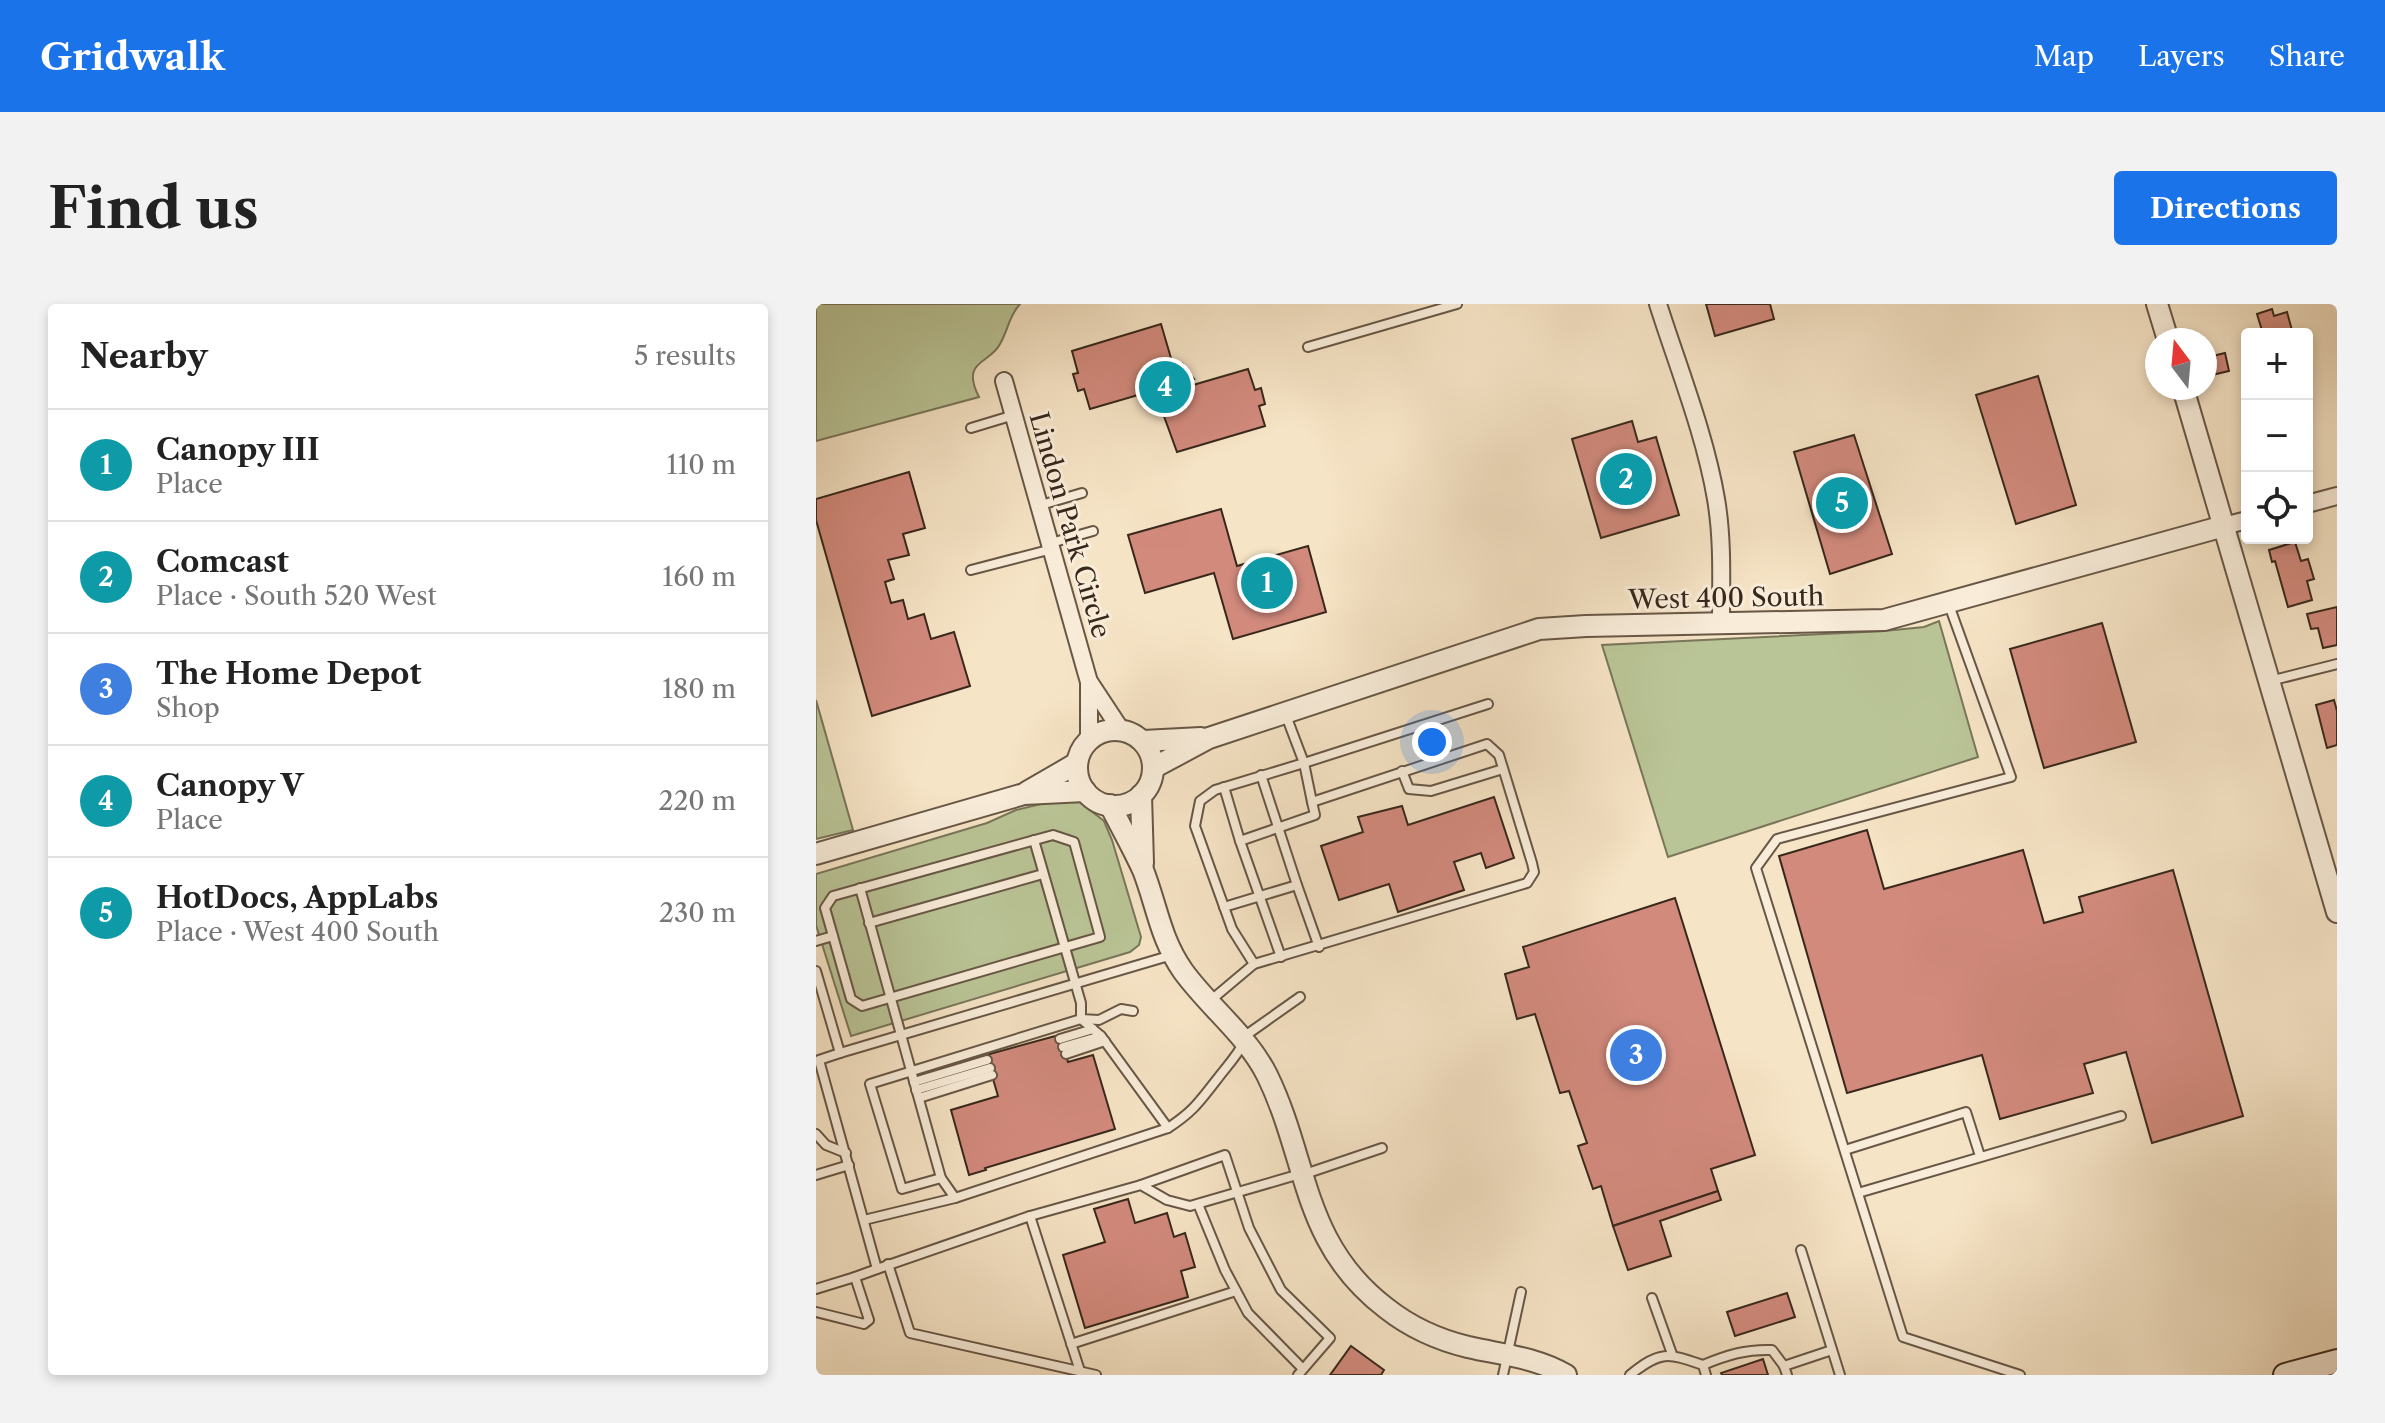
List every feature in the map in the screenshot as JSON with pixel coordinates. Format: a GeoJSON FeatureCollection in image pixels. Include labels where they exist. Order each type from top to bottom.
{"type":"FeatureCollection","features":[{"type":"Feature","properties":{"kind":"main road"},"geometry":{"type":"LineString","coordinates":[[2294,1374],[2337,1361]]}},
{"type":"Feature","properties":{"kind":"street"},"geometry":{"type":"LineString","coordinates":[[1658,304],[1716,497],[1722,545],[1721,623]]}},
{"type":"Feature","properties":{"kind":"street"},"geometry":{"type":"LineString","coordinates":[[2157,304],[2164,328]]}},
{"type":"Feature","properties":{"kind":"street","name":"Lindon Park Circle"},"geometry":{"type":"LineString","coordinates":[[1004,381],[1089,682]]}},
{"type":"Feature","properties":{"kind":"street"},"geometry":{"type":"LineString","coordinates":[[2187,400],[2337,912]]}},
{"type":"Feature","properties":{"kind":"street"},"geometry":{"type":"LineString","coordinates":[[2313,502],[2337,496]]}},
{"type":"Feature","properties":{"kind":"street","name":"West 400 South"},"geometry":{"type":"LineString","coordinates":[[1153,768],[1209,738],[1539,629],[1884,620],[2241,522]]}},
{"type":"Feature","properties":{"kind":"street"},"geometry":{"type":"LineString","coordinates":[[1089,682],[1121,730]]}},
{"type":"Feature","properties":{"kind":"street"},"geometry":{"type":"LineString","coordinates":[[1089,682],[1089,740]]}},
{"type":"Feature","properties":{"kind":"street"},"geometry":{"type":"LineString","coordinates":[[1121,730],[1108,730],[1089,740],[1081,750],[1077,763],[1078,776],[1085,791],[1095,800],[1123,805],[1141,795],[1149,785],[1153,768],[1151,755],[1143,741]]}},
{"type":"Feature","properties":{"kind":"street","name":"West 400 South"},"geometry":{"type":"LineString","coordinates":[[1121,730],[1143,741],[1209,738]]}},
{"type":"Feature","properties":{"kind":"street"},"geometry":{"type":"LineString","coordinates":[[1024,794],[1077,763]]}},
{"type":"Feature","properties":{"kind":"street"},"geometry":{"type":"LineString","coordinates":[[816,854],[1024,794],[1085,791]]}},
{"type":"Feature","properties":{"kind":"street"},"geometry":{"type":"LineString","coordinates":[[1141,795],[1143,871]]}},
{"type":"Feature","properties":{"kind":"street"},"geometry":{"type":"LineString","coordinates":[[1110,805],[1143,871],[1164,939],[1265,1070],[1326,1239],[1340,1262],[1373,1298],[1408,1323],[1469,1347],[1532,1359],[1566,1375]]}},
{"type":"Feature","properties":{"kind":"lane"},"geometry":{"type":"LineString","coordinates":[[1414,304],[1417,315]]}},
{"type":"Feature","properties":{"kind":"lane"},"geometry":{"type":"LineString","coordinates":[[1308,347],[1457,304]]}},
{"type":"Feature","properties":{"kind":"lane"},"geometry":{"type":"LineString","coordinates":[[971,428],[1014,415]]}},
{"type":"Feature","properties":{"kind":"lane"},"geometry":{"type":"LineString","coordinates":[[1041,505],[1082,493]]}},
{"type":"Feature","properties":{"kind":"lane"},"geometry":{"type":"LineString","coordinates":[[971,570],[1093,531]]}},
{"type":"Feature","properties":{"kind":"lane"},"geometry":{"type":"LineString","coordinates":[[1949,602],[2011,777],[1777,839],[1756,868],[1903,1337],[2020,1375]]}},
{"type":"Feature","properties":{"kind":"lane"},"geometry":{"type":"LineString","coordinates":[[2269,681],[2337,664]]}},
{"type":"Feature","properties":{"kind":"lane"},"geometry":{"type":"LineString","coordinates":[[1254,964],[1232,929],[1195,826],[1200,801],[1215,790],[1488,704]]}},
{"type":"Feature","properties":{"kind":"lane"},"geometry":{"type":"LineString","coordinates":[[1240,841],[1315,815],[1304,763],[1285,712]]}},
{"type":"Feature","properties":{"kind":"lane"},"geometry":{"type":"LineString","coordinates":[[1209,1001],[1254,964],[1527,883],[1534,872],[1499,755],[1487,744],[1312,802]]}},
{"type":"Feature","properties":{"kind":"lane"},"geometry":{"type":"LineString","coordinates":[[1402,771],[1409,789],[1420,792],[1503,769]]}},
{"type":"Feature","properties":{"kind":"lane"},"geometry":{"type":"LineString","coordinates":[[1261,775],[1319,947]]}},
{"type":"Feature","properties":{"kind":"lane"},"geometry":{"type":"LineString","coordinates":[[1224,787],[1281,957]]}},
{"type":"Feature","properties":{"kind":"lane"},"geometry":{"type":"LineString","coordinates":[[1053,835],[1074,842],[1100,937],[862,1006],[851,999],[825,908],[833,896],[1034,840],[1053,835]]}},
{"type":"Feature","properties":{"kind":"lane"},"geometry":{"type":"LineString","coordinates":[[1034,840],[1081,1003],[1081,1019]]}},
{"type":"Feature","properties":{"kind":"lane"},"geometry":{"type":"LineString","coordinates":[[869,923],[1043,874]]}},
{"type":"Feature","properties":{"kind":"lane"},"geometry":{"type":"LineString","coordinates":[[1224,907],[1297,885]]}},
{"type":"Feature","properties":{"kind":"lane"},"geometry":{"type":"LineString","coordinates":[[860,888],[941,1178],[955,1198]]}},
{"type":"Feature","properties":{"kind":"lane"},"geometry":{"type":"LineString","coordinates":[[816,941],[833,936]]}},
{"type":"Feature","properties":{"kind":"lane"},"geometry":{"type":"LineString","coordinates":[[877,1269],[817,1061],[1174,955]]}},
{"type":"Feature","properties":{"kind":"lane"},"geometry":{"type":"LineString","coordinates":[[816,975],[840,1053]]}},
{"type":"Feature","properties":{"kind":"lane"},"geometry":{"type":"LineString","coordinates":[[864,1220],[955,1198],[1168,1128],[1191,1113],[1235,1060],[1243,1040],[1300,997]]}},
{"type":"Feature","properties":{"kind":"lane"},"geometry":{"type":"LineString","coordinates":[[941,1178],[902,1189],[870,1084],[1081,1019],[1099,1020],[1121,1009],[1133,1011]]}},
{"type":"Feature","properties":{"kind":"lane"},"geometry":{"type":"LineString","coordinates":[[1081,1019],[1103,1039],[1168,1128]]}},
{"type":"Feature","properties":{"kind":"lane"},"geometry":{"type":"LineString","coordinates":[[1093,1029],[1063,1047],[1103,1039]]}},
{"type":"Feature","properties":{"kind":"lane"},"geometry":{"type":"LineString","coordinates":[[916,1090],[990,1068],[916,1090]]}},
{"type":"Feature","properties":{"kind":"lane"},"geometry":{"type":"LineString","coordinates":[[1845,1150],[1966,1112],[1980,1156]]}},
{"type":"Feature","properties":{"kind":"lane"},"geometry":{"type":"LineString","coordinates":[[1858,1193],[2121,1116]]}},
{"type":"Feature","properties":{"kind":"lane"},"geometry":{"type":"LineString","coordinates":[[816,1134],[826,1145],[846,1153]]}},
{"type":"Feature","properties":{"kind":"lane"},"geometry":{"type":"LineString","coordinates":[[1141,1185],[1167,1200],[1190,1206],[1382,1148]]}},
{"type":"Feature","properties":{"kind":"lane"},"geometry":{"type":"LineString","coordinates":[[816,1289],[1030,1216],[1141,1185],[1225,1155],[1249,1228],[1281,1290],[1330,1338],[1300,1372],[1248,1313],[1198,1204]]}},
{"type":"Feature","properties":{"kind":"lane"},"geometry":{"type":"LineString","coordinates":[[816,1175],[849,1165]]}},
{"type":"Feature","properties":{"kind":"lane"},"geometry":{"type":"LineString","coordinates":[[1030,1216],[1080,1371]]}},
{"type":"Feature","properties":{"kind":"lane"},"geometry":{"type":"LineString","coordinates":[[1801,1250],[1840,1375]]}},
{"type":"Feature","properties":{"kind":"lane"},"geometry":{"type":"LineString","coordinates":[[888,1264],[910,1333],[1096,1375]]}},
{"type":"Feature","properties":{"kind":"lane"},"geometry":{"type":"LineString","coordinates":[[816,1312],[864,1324],[869,1320],[855,1277]]}},
{"type":"Feature","properties":{"kind":"lane"},"geometry":{"type":"LineString","coordinates":[[1071,1344],[1236,1291]]}},
{"type":"Feature","properties":{"kind":"lane"},"geometry":{"type":"LineString","coordinates":[[1503,1375],[1521,1292]]}},
{"type":"Feature","properties":{"kind":"lane"},"geometry":{"type":"LineString","coordinates":[[1652,1298],[1672,1354]]}},
{"type":"Feature","properties":{"kind":"lane"},"geometry":{"type":"LineString","coordinates":[[1630,1375],[1653,1359],[1672,1354],[1703,1365],[1753,1349],[1772,1350],[1786,1371],[1832,1350]]}},
{"type":"Feature","properties":{"kind":"lane"},"geometry":{"type":"LineString","coordinates":[[1703,1365],[1706,1375]]}},
{"type":"Feature","properties":{"kind":"green space"},"geometry":{"type":"Polygon","coordinates":[[[816,304],[1020,304],[1000,344],[975,369],[974,385],[979,397],[816,441],[816,304]]]}},
{"type":"Feature","properties":{"kind":"green space"},"geometry":{"type":"Polygon","coordinates":[[[1939,621],[1978,757],[1668,857],[1602,645],[1884,631],[1924,627],[1939,621]]]}},
{"type":"Feature","properties":{"kind":"green space"},"geometry":{"type":"Polygon","coordinates":[[[816,700],[853,830],[816,839],[816,700]]]}},
{"type":"Feature","properties":{"kind":"green space"},"geometry":{"type":"Polygon","coordinates":[[[1077,800],[1104,821],[1141,937],[1139,945],[1130,952],[851,1036],[816,925],[816,874],[987,823],[1016,810],[1049,802],[1077,800]]]}},
{"type":"Feature","properties":{"kind":"building"},"geometry":{"type":"Polygon","coordinates":[[[1706,304],[1770,304],[1774,319],[1715,336],[1706,304]]]}},
{"type":"Feature","properties":{"kind":"building"},"geometry":{"type":"Polygon","coordinates":[[[2272,309],[2274,316],[2287,312],[2291,328],[2261,328],[2257,314],[2272,309]]]}},
{"type":"Feature","properties":{"kind":"building"},"geometry":{"type":"Polygon","coordinates":[[[1161,324],[1173,365],[1182,363],[1194,379],[1191,380],[1193,385],[1248,369],[1255,390],[1261,388],[1265,404],[1259,406],[1265,426],[1177,452],[1161,408],[1139,400],[1138,395],[1090,409],[1084,389],[1078,391],[1073,374],[1078,373],[1072,351],[1161,324]]]}},
{"type":"Feature","properties":{"kind":"building"},"geometry":{"type":"Polygon","coordinates":[[[2225,353],[2229,371],[2217,374],[2217,355],[2225,353]]]}},
{"type":"Feature","properties":{"kind":"building"},"geometry":{"type":"Polygon","coordinates":[[[2038,376],[2076,505],[2016,524],[1976,395],[2038,376]]]}},
{"type":"Feature","properties":{"kind":"building"},"geometry":{"type":"Polygon","coordinates":[[[1632,421],[1638,442],[1656,437],[1679,515],[1601,538],[1572,439],[1632,421]]]}},
{"type":"Feature","properties":{"kind":"building"},"geometry":{"type":"Polygon","coordinates":[[[1854,435],[1892,554],[1830,574],[1794,452],[1854,435]]]}},
{"type":"Feature","properties":{"kind":"building"},"geometry":{"type":"Polygon","coordinates":[[[909,472],[925,528],[903,534],[909,555],[888,560],[894,579],[885,582],[891,603],[903,600],[908,619],[924,614],[931,639],[954,632],[970,686],[872,716],[816,520],[816,499],[909,472]]]}},
{"type":"Feature","properties":{"kind":"building"},"geometry":{"type":"Polygon","coordinates":[[[1221,509],[1237,566],[1308,546],[1326,612],[1233,639],[1214,573],[1145,593],[1128,535],[1221,509]]]}},
{"type":"Feature","properties":{"kind":"building"},"geometry":{"type":"Polygon","coordinates":[[[2296,544],[2301,561],[2308,559],[2314,579],[2307,581],[2312,600],[2288,607],[2269,550],[2296,544]]]}},
{"type":"Feature","properties":{"kind":"building"},"geometry":{"type":"Polygon","coordinates":[[[2337,607],[2337,645],[2323,648],[2318,628],[2311,629],[2307,614],[2337,607]]]}},
{"type":"Feature","properties":{"kind":"building"},"geometry":{"type":"Polygon","coordinates":[[[2102,623],[2136,742],[2044,768],[2010,649],[2102,623]]]}},
{"type":"Feature","properties":{"kind":"building"},"geometry":{"type":"Polygon","coordinates":[[[2334,700],[2337,745],[2327,748],[2316,705],[2334,700]]]}},
{"type":"Feature","properties":{"kind":"building"},"geometry":{"type":"Polygon","coordinates":[[[1494,797],[1514,858],[1486,868],[1481,853],[1454,862],[1464,890],[1398,912],[1389,884],[1339,900],[1321,846],[1363,832],[1358,817],[1402,806],[1408,825],[1494,797]]]}},
{"type":"Feature","properties":{"kind":"building"},"geometry":{"type":"Polygon","coordinates":[[[1867,830],[1884,889],[2023,850],[2044,923],[2083,912],[2079,897],[2173,870],[2243,1116],[2152,1143],[2126,1052],[2084,1064],[2093,1093],[2000,1119],[1982,1055],[1847,1093],[1779,856],[1867,830]]]}},
{"type":"Feature","properties":{"kind":"building"},"geometry":{"type":"Polygon","coordinates":[[[1675,898],[1755,1155],[1711,1169],[1718,1191],[1613,1226],[1601,1186],[1593,1189],[1578,1146],[1587,1143],[1569,1091],[1560,1093],[1535,1014],[1517,1019],[1505,974],[1529,967],[1523,947],[1675,898]]]}},
{"type":"Feature","properties":{"kind":"building"},"geometry":{"type":"Polygon","coordinates":[[[1059,1035],[1068,1062],[1093,1055],[1115,1129],[969,1175],[951,1110],[998,1096],[986,1055],[1059,1035]]]}},
{"type":"Feature","properties":{"kind":"building"},"geometry":{"type":"Polygon","coordinates":[[[1718,1191],[1721,1200],[1660,1221],[1671,1256],[1628,1270],[1613,1226],[1718,1191]]]}},
{"type":"Feature","properties":{"kind":"building"},"geometry":{"type":"Polygon","coordinates":[[[1128,1199],[1135,1223],[1167,1213],[1174,1237],[1185,1233],[1195,1267],[1181,1271],[1188,1297],[1085,1328],[1063,1255],[1105,1242],[1094,1209],[1128,1199]]]}},
{"type":"Feature","properties":{"kind":"building"},"geometry":{"type":"Polygon","coordinates":[[[1787,1293],[1795,1317],[1735,1336],[1727,1312],[1787,1293]]]}},
{"type":"Feature","properties":{"kind":"building"},"geometry":{"type":"Polygon","coordinates":[[[1351,1346],[1384,1370],[1381,1375],[1330,1375],[1351,1346]]]}},
{"type":"Feature","properties":{"kind":"building"},"geometry":{"type":"Polygon","coordinates":[[[1763,1359],[1768,1375],[1721,1373],[1763,1359]]]}},
{"type":"Feature","properties":{"kind":"place","name":"Canopy V"},"geometry":{"type":"Point","coordinates":[1165,387]}},
{"type":"Feature","properties":{"kind":"place","name":"Comcast"},"geometry":{"type":"Point","coordinates":[1626,479]}},
{"type":"Feature","properties":{"kind":"place","name":"HotDocs, AppLabs"},"geometry":{"type":"Point","coordinates":[1842,503]}},
{"type":"Feature","properties":{"kind":"place","name":"Canopy III"},"geometry":{"type":"Point","coordinates":[1267,583]}},
{"type":"Feature","properties":{"kind":"place","name":"The Home Depot"},"geometry":{"type":"Point","coordinates":[1636,1055]}}]}
